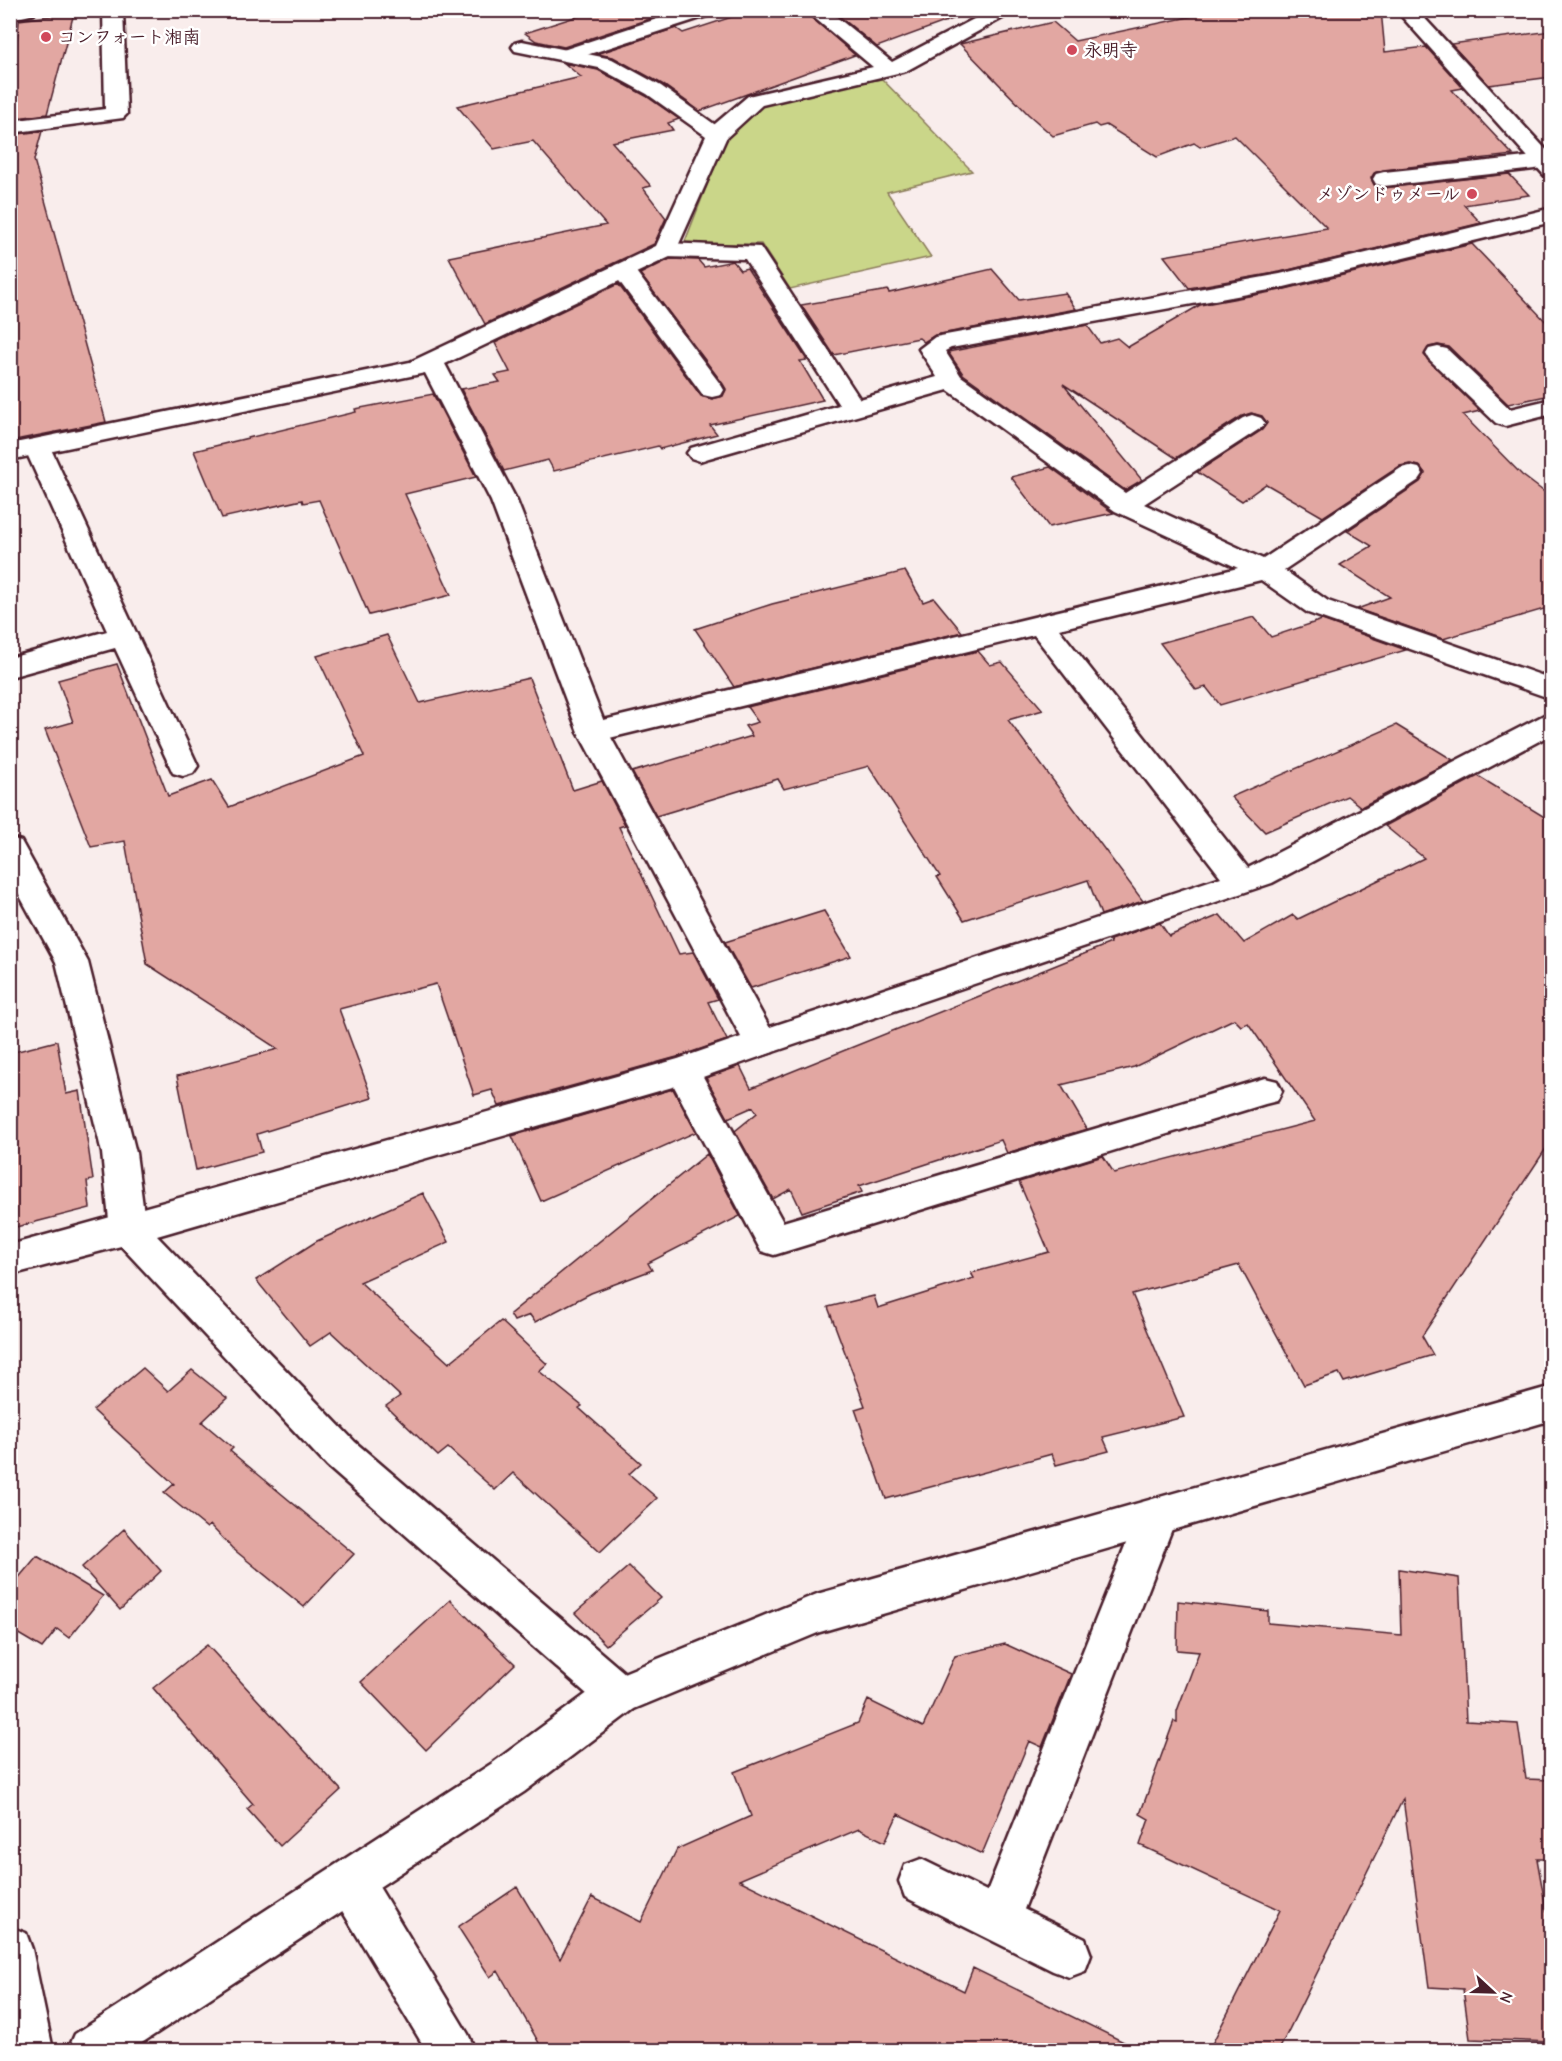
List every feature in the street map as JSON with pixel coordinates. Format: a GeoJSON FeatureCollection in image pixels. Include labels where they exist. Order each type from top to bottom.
{"type":"FeatureCollection","features":[{"type":"Feature","properties":{"kind":"street"},"geometry":{"type":"LineString","coordinates":[[10,14],[27,10]]}},
{"type":"Feature","properties":{"kind":"street"},"geometry":{"type":"LineString","coordinates":[[10,127],[116,114],[113,10]]}},
{"type":"Feature","properties":{"kind":"street"},"geometry":{"type":"LineString","coordinates":[[567,55],[706,10]]}},
{"type":"Feature","properties":{"kind":"street"},"geometry":{"type":"LineString","coordinates":[[815,10],[888,69]]}},
{"type":"Feature","properties":{"kind":"street"},"geometry":{"type":"LineString","coordinates":[[666,250],[717,134],[755,100],[899,67],[1007,10]]}},
{"type":"Feature","properties":{"kind":"street"},"geometry":{"type":"LineString","coordinates":[[1407,10],[1548,166]]}},
{"type":"Feature","properties":{"kind":"street"},"geometry":{"type":"LineString","coordinates":[[522,47],[605,63],[654,90],[717,134]]}},
{"type":"Feature","properties":{"kind":"street"},"geometry":{"type":"LineString","coordinates":[[1384,178],[1548,166]]}},
{"type":"Feature","properties":{"kind":"street"},"geometry":{"type":"LineString","coordinates":[[1551,215],[1269,283],[1165,304],[944,342],[931,349],[952,381],[1124,505],[1265,570],[1318,607],[1551,690]]}},
{"type":"Feature","properties":{"kind":"street"},"geometry":{"type":"LineString","coordinates":[[183,766],[124,636],[24,450],[417,368],[666,250],[752,252],[853,407]]}},
{"type":"Feature","properties":{"kind":"street"},"geometry":{"type":"LineString","coordinates":[[623,270],[712,390]]}},
{"type":"Feature","properties":{"kind":"street"},"geometry":{"type":"LineString","coordinates":[[1438,354],[1505,418],[1551,406]]}},
{"type":"Feature","properties":{"kind":"street"},"geometry":{"type":"LineString","coordinates":[[431,361],[504,501],[593,732],[761,1043]]}},
{"type":"Feature","properties":{"kind":"street"},"geometry":{"type":"LineString","coordinates":[[700,453],[853,407],[952,381]]}},
{"type":"Feature","properties":{"kind":"street"},"geometry":{"type":"LineString","coordinates":[[1124,505],[1252,423]]}},
{"type":"Feature","properties":{"kind":"street"},"geometry":{"type":"LineString","coordinates":[[593,732],[1265,570],[1410,474]]}},
{"type":"Feature","properties":{"kind":"street"},"geometry":{"type":"LineString","coordinates":[[1040,624],[1241,881]]}},
{"type":"Feature","properties":{"kind":"street"},"geometry":{"type":"LineString","coordinates":[[10,668],[124,636]]}},
{"type":"Feature","properties":{"kind":"street"},"geometry":{"type":"LineString","coordinates":[[10,1260],[128,1229],[684,1071],[1261,875],[1551,721]]}},
{"type":"Feature","properties":{"kind":"street"},"geometry":{"type":"LineString","coordinates":[[10,849],[72,962],[119,1153],[128,1229],[341,1454],[619,1695]]}},
{"type":"Feature","properties":{"kind":"street"},"geometry":{"type":"LineString","coordinates":[[684,1071],[774,1240],[1265,1091]]}},
{"type":"Feature","properties":{"kind":"street"},"geometry":{"type":"LineString","coordinates":[[91,2050],[509,1778],[619,1695],[818,1613],[1551,1403]]}},
{"type":"Feature","properties":{"kind":"street"},"geometry":{"type":"LineString","coordinates":[[998,1919],[1157,1516]]}},
{"type":"Feature","properties":{"kind":"street"},"geometry":{"type":"LineString","coordinates":[[921,1881],[1069,1954]]}},
{"type":"Feature","properties":{"kind":"street"},"geometry":{"type":"LineString","coordinates":[[351,1882],[452,2050]]}},
{"type":"Feature","properties":{"kind":"street"},"geometry":{"type":"LineString","coordinates":[[10,1949],[30,2050]]}},
{"type":"Feature","properties":{"kind":"green space"},"geometry":{"type":"Polygon","coordinates":[[[882,79],[972,171],[887,192],[931,257],[790,289],[761,244],[684,244],[727,134],[760,102],[882,79]]]}},
{"type":"Feature","properties":{"kind":"building"},"geometry":{"type":"Polygon","coordinates":[[[597,10],[650,10],[658,16],[564,47],[536,41],[525,33],[597,10]]]}},
{"type":"Feature","properties":{"kind":"building"},"geometry":{"type":"Polygon","coordinates":[[[753,10],[803,10],[855,55],[700,111],[662,84],[613,57],[597,54],[676,28],[683,33],[753,10]]]}},
{"type":"Feature","properties":{"kind":"building"},"geometry":{"type":"Polygon","coordinates":[[[832,10],[960,10],[961,16],[877,47],[832,10]]]}},
{"type":"Feature","properties":{"kind":"building"},"geometry":{"type":"Polygon","coordinates":[[[1222,10],[1381,10],[1385,52],[1426,47],[1463,88],[1452,90],[1513,155],[1383,170],[1374,173],[1371,178],[1374,185],[1384,188],[1509,174],[1529,195],[1464,205],[1481,223],[1280,272],[1189,288],[1164,256],[1327,228],[1235,136],[1200,147],[1194,143],[1157,157],[1106,125],[1099,127],[1095,124],[1053,136],[1028,114],[960,44],[1053,22],[1075,41],[1222,10]]]}},
{"type":"Feature","properties":{"kind":"building"},"geometry":{"type":"Polygon","coordinates":[[[74,13],[47,114],[10,119],[19,20],[74,13]]]}},
{"type":"Feature","properties":{"kind":"building"},"geometry":{"type":"Polygon","coordinates":[[[1551,31],[1551,77],[1489,85],[1451,44],[1551,31]]]}},
{"type":"Feature","properties":{"kind":"building"},"geometry":{"type":"Polygon","coordinates":[[[564,63],[598,70],[646,96],[679,119],[668,123],[673,130],[612,142],[651,186],[643,188],[666,218],[654,244],[485,324],[449,257],[606,225],[533,141],[494,149],[457,106],[581,77],[564,63]]]}},
{"type":"Feature","properties":{"kind":"building"},"geometry":{"type":"Polygon","coordinates":[[[42,131],[34,160],[106,422],[10,441],[10,135],[42,131]]]}},
{"type":"Feature","properties":{"kind":"building"},"geometry":{"type":"Polygon","coordinates":[[[1472,244],[1551,327],[1551,395],[1508,404],[1449,347],[1438,345],[1429,347],[1424,355],[1480,411],[1463,415],[1522,475],[1551,497],[1551,607],[1443,639],[1357,609],[1390,597],[1340,565],[1372,546],[1347,531],[1420,482],[1425,473],[1419,466],[1410,464],[1400,466],[1323,517],[1266,484],[1242,501],[1197,472],[1262,430],[1267,423],[1262,416],[1251,413],[1242,416],[1176,458],[1063,384],[1142,480],[1125,490],[963,374],[948,352],[1087,325],[1100,343],[1117,338],[1128,347],[1200,305],[1281,290],[1472,244]]]}},
{"type":"Feature","properties":{"kind":"building"},"geometry":{"type":"Polygon","coordinates":[[[670,259],[698,260],[704,267],[733,261],[740,270],[747,268],[807,360],[800,361],[823,400],[710,425],[717,434],[660,449],[658,446],[554,471],[548,460],[504,471],[461,389],[500,382],[495,375],[510,372],[495,343],[618,284],[701,396],[712,399],[723,396],[726,389],[723,384],[640,274],[670,259]]]}},
{"type":"Feature","properties":{"kind":"building"},"geometry":{"type":"Polygon","coordinates":[[[992,269],[1019,300],[1065,293],[1076,309],[935,335],[924,342],[919,338],[834,355],[801,305],[888,290],[889,293],[992,269]]]}},
{"type":"Feature","properties":{"kind":"building"},"geometry":{"type":"Polygon","coordinates":[[[433,394],[476,477],[405,494],[451,595],[369,615],[319,500],[303,503],[302,500],[222,518],[194,451],[356,412],[355,409],[433,394]]]}},
{"type":"Feature","properties":{"kind":"building"},"geometry":{"type":"Polygon","coordinates":[[[1050,467],[1113,513],[1049,527],[1011,477],[1050,467]]]}},
{"type":"Feature","properties":{"kind":"building"},"geometry":{"type":"Polygon","coordinates":[[[905,571],[923,602],[934,598],[962,632],[734,687],[695,629],[772,604],[905,571]]]}},
{"type":"Feature","properties":{"kind":"building"},"geometry":{"type":"Polygon","coordinates":[[[1254,617],[1271,637],[1322,620],[1406,650],[1220,705],[1206,687],[1196,690],[1160,643],[1254,617]]]}},
{"type":"Feature","properties":{"kind":"building"},"geometry":{"type":"Polygon","coordinates":[[[387,635],[420,703],[529,678],[573,790],[602,781],[625,825],[619,827],[679,954],[693,952],[718,999],[708,1002],[727,1040],[677,1057],[499,1106],[492,1090],[474,1095],[436,984],[339,1009],[372,1098],[257,1134],[262,1152],[196,1170],[177,1076],[278,1049],[147,964],[125,841],[91,847],[45,730],[73,722],[58,680],[117,664],[168,796],[212,780],[229,807],[364,756],[317,656],[387,635]]]}},
{"type":"Feature","properties":{"kind":"building"},"geometry":{"type":"Polygon","coordinates":[[[978,651],[990,665],[1002,662],[1043,710],[1008,720],[1143,901],[1101,915],[1088,880],[964,920],[937,877],[940,876],[869,766],[784,789],[778,779],[656,816],[632,772],[752,736],[745,726],[758,722],[747,707],[978,651]]]}},
{"type":"Feature","properties":{"kind":"building"},"geometry":{"type":"Polygon","coordinates":[[[1396,725],[1453,760],[1361,807],[1347,796],[1265,832],[1231,797],[1396,725]]]}},
{"type":"Feature","properties":{"kind":"building"},"geometry":{"type":"Polygon","coordinates":[[[1478,776],[1551,821],[1551,1141],[1422,1336],[1433,1355],[1344,1382],[1339,1373],[1304,1385],[1239,1265],[1132,1294],[1184,1417],[1103,1437],[1109,1451],[1056,1465],[1052,1454],[886,1499],[855,1409],[865,1406],[828,1307],[874,1296],[878,1308],[974,1278],[971,1273],[1049,1252],[1019,1182],[1103,1156],[1114,1173],[1315,1121],[1248,1023],[1241,1026],[1234,1019],[1134,1067],[1061,1085],[1087,1129],[1007,1153],[1001,1140],[859,1186],[862,1192],[802,1212],[791,1189],[773,1199],[735,1131],[757,1113],[753,1107],[728,1118],[706,1078],[740,1066],[751,1088],[1111,943],[1110,940],[1160,923],[1169,936],[1220,915],[1244,943],[1293,915],[1298,919],[1424,858],[1385,826],[1478,776]]]}},
{"type":"Feature","properties":{"kind":"building"},"geometry":{"type":"Polygon","coordinates":[[[824,911],[851,956],[751,988],[725,942],[824,911]]]}},
{"type":"Feature","properties":{"kind":"building"},"geometry":{"type":"Polygon","coordinates":[[[57,1041],[66,1094],[80,1091],[93,1180],[87,1181],[90,1208],[16,1227],[10,1183],[10,1053],[57,1041]]]}},
{"type":"Feature","properties":{"kind":"building"},"geometry":{"type":"Polygon","coordinates":[[[673,1089],[696,1132],[541,1201],[512,1136],[673,1089]]]}},
{"type":"Feature","properties":{"kind":"building"},"geometry":{"type":"Polygon","coordinates":[[[707,1154],[740,1216],[648,1263],[652,1270],[591,1293],[535,1322],[530,1315],[514,1321],[510,1314],[707,1154]]]}},
{"type":"Feature","properties":{"kind":"building"},"geometry":{"type":"Polygon","coordinates":[[[423,1193],[449,1242],[360,1282],[449,1363],[501,1321],[547,1364],[539,1371],[582,1406],[579,1408],[641,1463],[629,1474],[657,1498],[600,1552],[513,1473],[495,1490],[448,1448],[438,1456],[386,1406],[400,1396],[331,1332],[310,1346],[256,1280],[317,1241],[423,1193]]]}},
{"type":"Feature","properties":{"kind":"building"},"geometry":{"type":"Polygon","coordinates":[[[143,1368],[168,1391],[192,1370],[227,1398],[202,1422],[233,1448],[230,1451],[354,1554],[304,1607],[232,1548],[210,1525],[207,1528],[164,1493],[174,1484],[93,1410],[143,1368]]]}},
{"type":"Feature","properties":{"kind":"building"},"geometry":{"type":"Polygon","coordinates":[[[124,1529],[161,1571],[120,1610],[82,1567],[124,1529]]]}},
{"type":"Feature","properties":{"kind":"building"},"geometry":{"type":"Polygon","coordinates":[[[37,1556],[103,1596],[69,1638],[57,1629],[42,1648],[10,1629],[10,1588],[37,1556]]]}},
{"type":"Feature","properties":{"kind":"building"},"geometry":{"type":"Polygon","coordinates":[[[629,1566],[661,1598],[606,1645],[575,1613],[629,1566]]]}},
{"type":"Feature","properties":{"kind":"building"},"geometry":{"type":"Polygon","coordinates":[[[1399,1569],[1459,1578],[1466,1721],[1518,1724],[1526,1779],[1551,1780],[1551,1859],[1537,1859],[1551,1936],[1551,2042],[1470,2039],[1463,1989],[1429,1987],[1403,1799],[1279,2050],[1209,2050],[1280,1910],[1140,1845],[1149,1819],[1140,1814],[1174,1721],[1177,1722],[1177,1711],[1199,1652],[1177,1650],[1178,1601],[1268,1611],[1268,1623],[1401,1635],[1399,1569]]]}},
{"type":"Feature","properties":{"kind":"building"},"geometry":{"type":"Polygon","coordinates":[[[450,1600],[515,1664],[426,1750],[361,1682],[450,1600]]]}},
{"type":"Feature","properties":{"kind":"building"},"geometry":{"type":"Polygon","coordinates":[[[1005,1644],[1071,1674],[1042,1747],[1029,1741],[982,1854],[898,1814],[885,1842],[859,1829],[739,1880],[964,1991],[973,1968],[1140,2050],[543,2050],[498,1971],[490,1977],[458,1927],[517,1887],[560,1959],[592,1897],[641,1922],[677,1849],[751,1816],[734,1772],[858,1723],[868,1700],[923,1727],[955,1656],[1005,1644]]]}},
{"type":"Feature","properties":{"kind":"building"},"geometry":{"type":"Polygon","coordinates":[[[207,1645],[341,1790],[280,1846],[247,1809],[253,1804],[153,1688],[207,1645]]]}},
{"type":"Feature","properties":{"kind":"place","name":"コンフォート湘南"},"geometry":{"type":"Point","coordinates":[46,37]}},
{"type":"Feature","properties":{"kind":"place","name":"永明寺"},"geometry":{"type":"Point","coordinates":[1072,50]}},
{"type":"Feature","properties":{"kind":"place","name":"メゾンドゥメール"},"geometry":{"type":"Point","coordinates":[1472,194]}}]}
